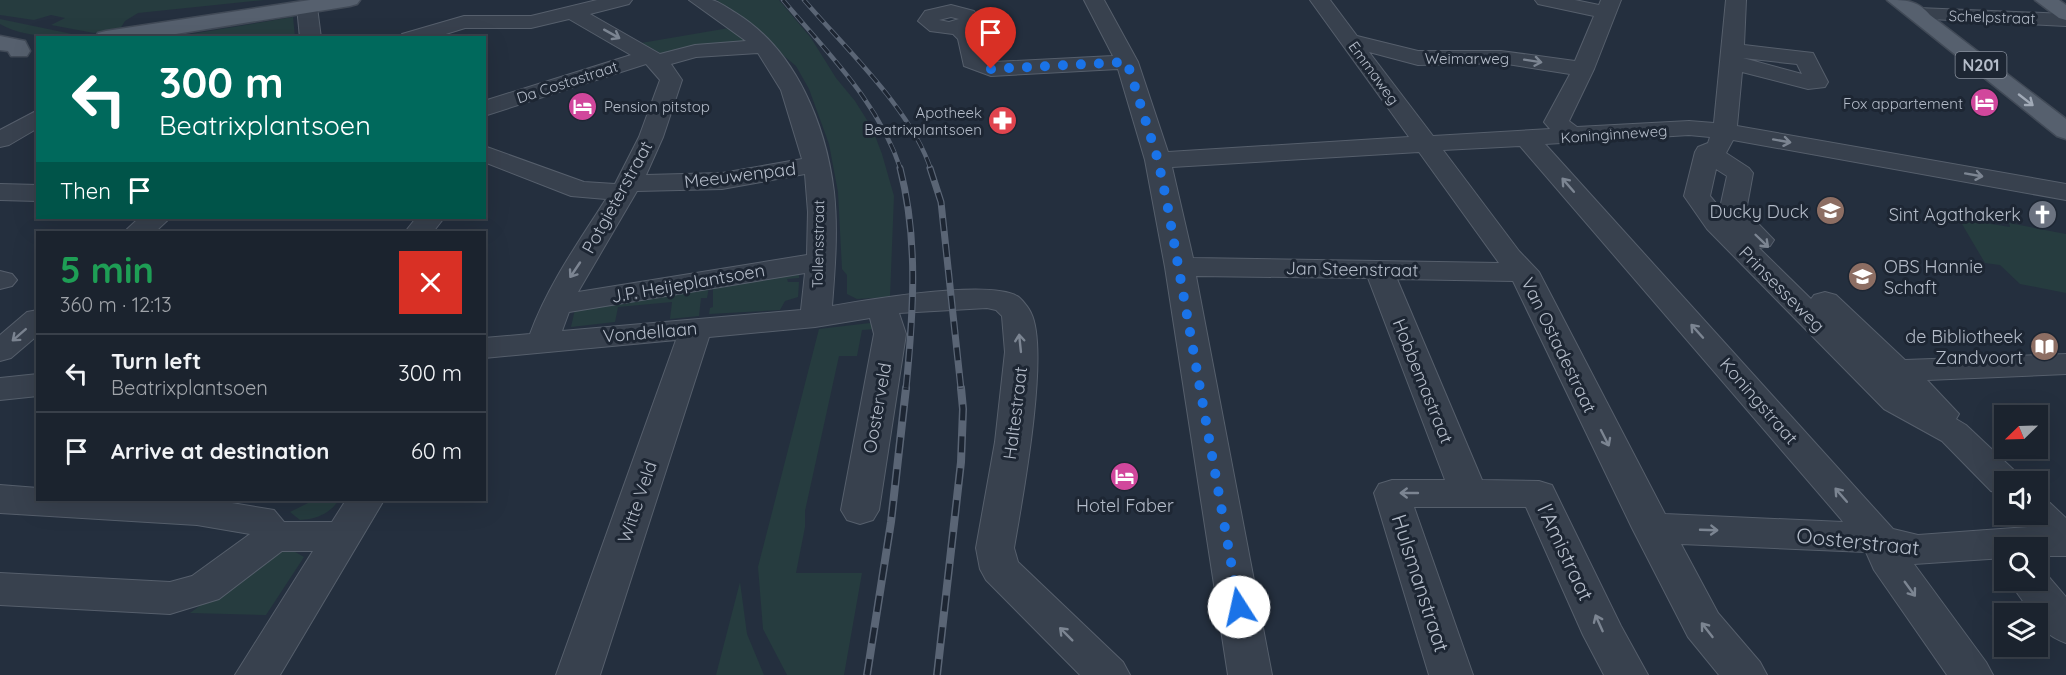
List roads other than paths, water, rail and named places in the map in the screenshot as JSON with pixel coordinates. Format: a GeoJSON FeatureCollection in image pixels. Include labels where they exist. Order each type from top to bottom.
{"type":"FeatureCollection","features":[{"type":"Feature","properties":{"kind":"main road"},"geometry":{"type":"LineString","coordinates":[[119,36],[350,0]]}},
{"type":"Feature","properties":{"kind":"main road","name":"N201"},"geometry":{"type":"LineString","coordinates":[[1897,0],[1918,14],[2066,131]]}},
{"type":"Feature","properties":{"kind":"main road"},"geometry":{"type":"LineString","coordinates":[[2044,0],[2066,14]]}},
{"type":"Feature","properties":{"kind":"street"},"geometry":{"type":"LineString","coordinates":[[416,36],[464,22],[531,22],[622,0]]}},
{"type":"Feature","properties":{"kind":"street","name":"Tollensstraat"},"geometry":{"type":"LineString","coordinates":[[699,0],[750,32],[780,68],[799,104],[815,165],[822,211],[815,318]]}},
{"type":"Feature","properties":{"kind":"street"},"geometry":{"type":"LineString","coordinates":[[1094,0],[1127,62],[1158,160],[1180,267],[1251,675]]}},
{"type":"Feature","properties":{"kind":"street","name":"Emmaweg"},"geometry":{"type":"LineString","coordinates":[[1320,0],[1427,146]]}},
{"type":"Feature","properties":{"kind":"street"},"geometry":{"type":"LineString","coordinates":[[1545,0],[1608,6],[1584,69],[1556,122],[1573,137]]}},
{"type":"Feature","properties":{"kind":"street","name":"Prinsesseweg"},"geometry":{"type":"LineString","coordinates":[[1736,0],[1728,117],[1716,141],[1697,196],[1717,223],[1896,401],[1954,433],[1994,472]]}},
{"type":"Feature","properties":{"kind":"street"},"geometry":{"type":"LineString","coordinates":[[307,7],[311,36]]}},
{"type":"Feature","properties":{"kind":"street"},"geometry":{"type":"LineString","coordinates":[[574,13],[653,58]]}},
{"type":"Feature","properties":{"kind":"street","name":"Schelpstraat"},"geometry":{"type":"LineString","coordinates":[[1918,14],[2066,20]]}},
{"type":"Feature","properties":{"kind":"street"},"geometry":{"type":"LineString","coordinates":[[486,38],[523,29],[531,22]]}},
{"type":"Feature","properties":{"kind":"street"},"geometry":{"type":"LineString","coordinates":[[957,27],[968,38],[972,61],[991,69],[1127,62]]}},
{"type":"Feature","properties":{"kind":"street","name":"Weimarweg"},"geometry":{"type":"LineString","coordinates":[[1351,41],[1418,58],[1501,57],[1584,69]]}},
{"type":"Feature","properties":{"kind":"street","name":"Da Costastraat"},"geometry":{"type":"LineString","coordinates":[[486,108],[653,58],[695,51],[763,46]]}},
{"type":"Feature","properties":{"kind":"street","name":"Potgieterstraat"},"geometry":{"type":"LineString","coordinates":[[543,342],[556,305],[626,187],[651,138],[671,80],[653,58]]}},
{"type":"Feature","properties":{"kind":"street"},"geometry":{"type":"LineString","coordinates":[[0,140],[35,120]]}},
{"type":"Feature","properties":{"kind":"street","name":"Koninginneweg"},"geometry":{"type":"LineString","coordinates":[[1158,160],[1528,140],[1689,128],[1716,141],[2066,192]]}},
{"type":"Feature","properties":{"kind":"street","name":"Koningstraat"},"geometry":{"type":"LineString","coordinates":[[1528,140],[1879,540],[1888,559],[1971,675]]}},
{"type":"Feature","properties":{"kind":"street"},"geometry":{"type":"LineString","coordinates":[[1716,141],[1740,172],[1732,213],[1948,420],[1954,433]]}},
{"type":"Feature","properties":{"kind":"street","name":"Van Ostadestraat"},"geometry":{"type":"LineString","coordinates":[[1427,146],[1509,257],[1524,272],[1651,528],[1703,625],[1745,675]]}},
{"type":"Feature","properties":{"kind":"street","name":"Meeuwenpad"},"geometry":{"type":"LineString","coordinates":[[486,154],[580,190],[722,181],[815,165]]}},
{"type":"Feature","properties":{"kind":"street"},"geometry":{"type":"LineString","coordinates":[[0,192],[36,193]]}},
{"type":"Feature","properties":{"kind":"street"},"geometry":{"type":"LineString","coordinates":[[139,231],[155,219]]}},
{"type":"Feature","properties":{"kind":"street"},"geometry":{"type":"LineString","coordinates":[[420,231],[429,219]]}},
{"type":"Feature","properties":{"kind":"street","name":"J.P. Heijeplantsoen"},"geometry":{"type":"LineString","coordinates":[[556,305],[820,262]]}},
{"type":"Feature","properties":{"kind":"street","name":"Jan Steenstraat"},"geometry":{"type":"LineString","coordinates":[[1180,267],[1524,272]]}},
{"type":"Feature","properties":{"kind":"street","name":"Hobbemastraat"},"geometry":{"type":"LineString","coordinates":[[1379,270],[1468,492]]}},
{"type":"Feature","properties":{"kind":"street","name":"Haltestraat"},"geometry":{"type":"LineString","coordinates":[[815,318],[882,306],[987,299],[1006,302],[1017,314],[1022,352],[1013,441],[995,548],[1000,569],[1108,675]]}},
{"type":"Feature","properties":{"kind":"street","name":"Oosterveld"},"geometry":{"type":"LineString","coordinates":[[860,510],[890,333],[882,306]]}},
{"type":"Feature","properties":{"kind":"street","name":"Vondellaan"},"geometry":{"type":"LineString","coordinates":[[486,348],[815,318]]}},
{"type":"Feature","properties":{"kind":"street"},"geometry":{"type":"LineString","coordinates":[[0,351],[36,321]]}},
{"type":"Feature","properties":{"kind":"street","name":"Witte Veld"},"geometry":{"type":"LineString","coordinates":[[578,675],[696,328]]}},
{"type":"Feature","properties":{"kind":"street"},"geometry":{"type":"LineString","coordinates":[[1898,371],[2066,364]]}},
{"type":"Feature","properties":{"kind":"street"},"geometry":{"type":"LineString","coordinates":[[0,389],[36,385]]}},
{"type":"Feature","properties":{"kind":"street","name":"Hulsmanstraat"},"geometry":{"type":"LineString","coordinates":[[1451,675],[1400,524],[1392,493],[1468,492]]}},
{"type":"Feature","properties":{"kind":"street","name":"l'Amistraat"},"geometry":{"type":"LineString","coordinates":[[1468,492],[1539,494],[1604,635],[1626,675]]}},
{"type":"Feature","properties":{"kind":"street"},"geometry":{"type":"LineString","coordinates":[[0,499],[197,511],[261,520],[274,537]]}},
{"type":"Feature","properties":{"kind":"street"},"geometry":{"type":"LineString","coordinates":[[257,675],[364,501]]}},
{"type":"Feature","properties":{"kind":"street"},"geometry":{"type":"LineString","coordinates":[[2048,524],[2065,540]]}},
{"type":"Feature","properties":{"kind":"street","name":"Oosterstraat"},"geometry":{"type":"LineString","coordinates":[[1651,528],[1879,540],[1895,546],[1918,550],[1994,547]]}},
{"type":"Feature","properties":{"kind":"street"},"geometry":{"type":"LineString","coordinates":[[0,589],[170,598],[206,588],[274,537],[343,536]]}},
{"type":"Feature","properties":{"kind":"street","name":"Oosterstraat"},"geometry":{"type":"LineString","coordinates":[[2048,542],[2065,540]]}},
{"type":"Feature","properties":{"kind":"street"},"geometry":{"type":"LineString","coordinates":[[2037,591],[2066,626]]}},
{"type":"Feature","properties":{"kind":"railway"},"geometry":{"type":"LineString","coordinates":[[783,0],[834,59],[865,100],[891,145],[901,170]]}},
{"type":"Feature","properties":{"kind":"railway"},"geometry":{"type":"LineString","coordinates":[[804,0],[893,102],[922,147],[931,170]]}},
{"type":"Feature","properties":{"kind":"railway"},"geometry":{"type":"LineString","coordinates":[[900,168],[910,223],[913,278],[906,389]]}},
{"type":"Feature","properties":{"kind":"railway"},"geometry":{"type":"LineString","coordinates":[[930,168],[941,202],[961,389]]}},
{"type":"Feature","properties":{"kind":"railway"},"geometry":{"type":"LineString","coordinates":[[867,675],[891,522],[906,388]]}},
{"type":"Feature","properties":{"kind":"railway"},"geometry":{"type":"LineString","coordinates":[[937,675],[961,462],[963,409],[961,388]]}},
{"type":"Feature","properties":{"kind":"place","name":"Fox appartement"},"geometry":{"type":"Point","coordinates":[1984,103]}},
{"type":"Feature","properties":{"kind":"place","name":"Pension pitstop"},"geometry":{"type":"Point","coordinates":[583,106]}},
{"type":"Feature","properties":{"kind":"place","name":"Apotheek Beatrixplantsoen"},"geometry":{"type":"Point","coordinates":[1003,121]}},
{"type":"Feature","properties":{"kind":"place","name":"Ducky Duck"},"geometry":{"type":"Point","coordinates":[1830,211]}},
{"type":"Feature","properties":{"kind":"place","name":"Sint Agathakerk"},"geometry":{"type":"Point","coordinates":[2042,214]}},
{"type":"Feature","properties":{"kind":"place","name":"OBS Hannie Schaft"},"geometry":{"type":"Point","coordinates":[1863,276]}},
{"type":"Feature","properties":{"kind":"place","name":"de Bibliotheek Zandvoort"},"geometry":{"type":"Point","coordinates":[2044,346]}},
{"type":"Feature","properties":{"kind":"place","name":"Hotel Faber"},"geometry":{"type":"Point","coordinates":[1125,476]}}]}
